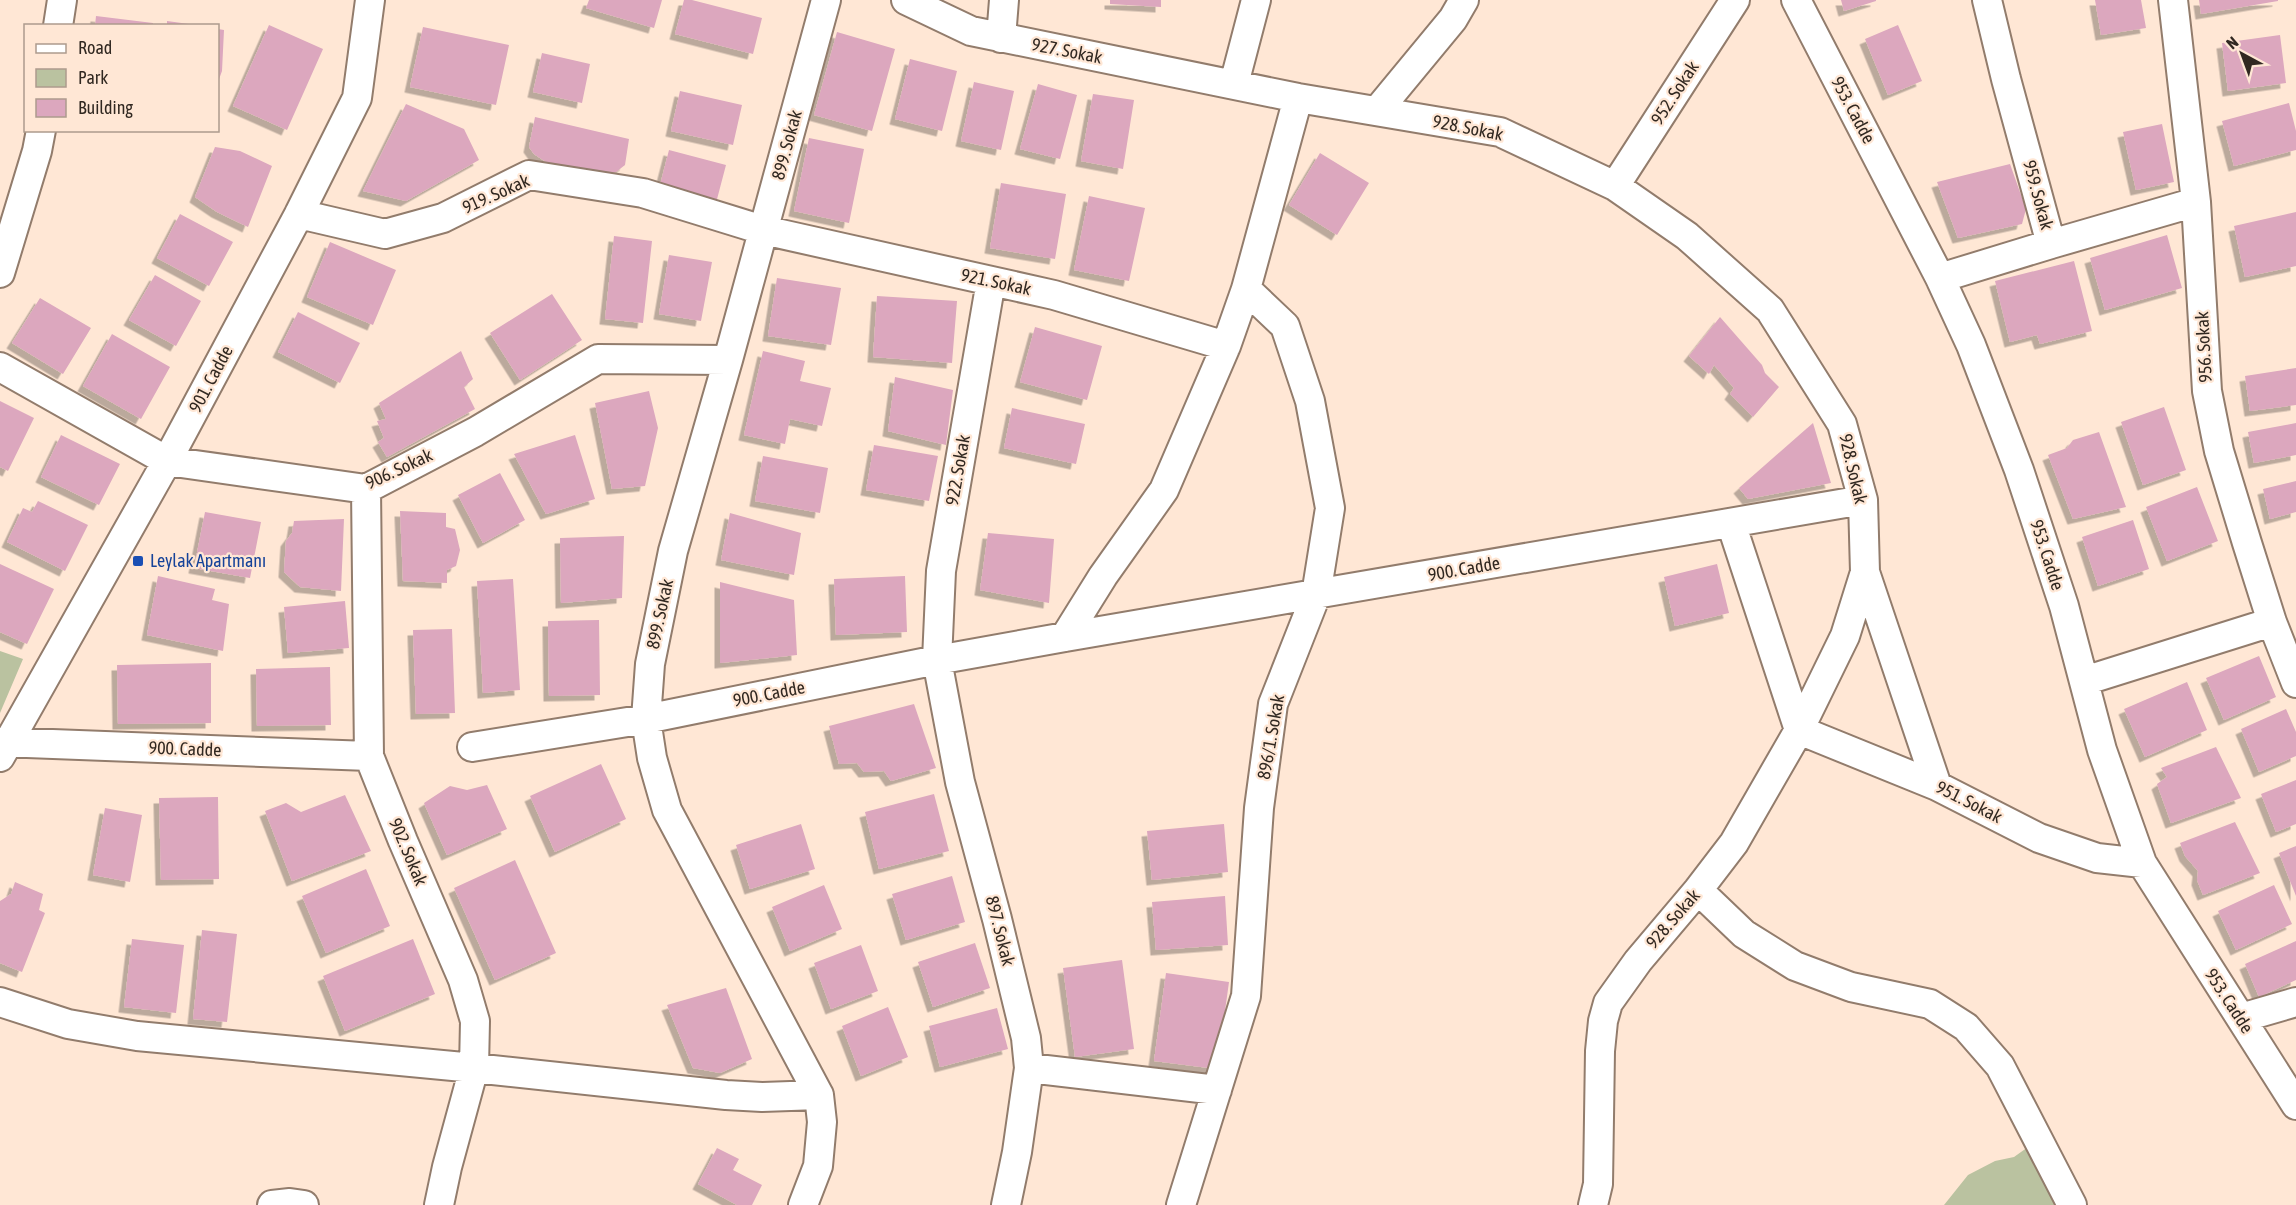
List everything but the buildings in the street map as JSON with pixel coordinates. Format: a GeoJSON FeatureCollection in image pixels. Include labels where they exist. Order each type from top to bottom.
{"type":"FeatureCollection","features":[{"type":"Feature","properties":{"kind":"street"},"geometry":{"type":"LineString","coordinates":[[58,24],[62,0]]}},
{"type":"Feature","properties":{"kind":"street","name":"901. Cadde"},"geometry":{"type":"LineString","coordinates":[[2,747],[167,461],[299,214],[357,98],[370,0]]}},
{"type":"Feature","properties":{"kind":"street","name":"899. Sokak"},"geometry":{"type":"LineString","coordinates":[[803,1205],[818,1166],[822,1122],[819,1095],[667,810],[652,758],[646,719],[650,664],[673,551],[728,360],[826,0]]}},
{"type":"Feature","properties":{"kind":"street","name":"927. Sokak"},"geometry":{"type":"LineString","coordinates":[[906,0],[971,31],[1234,84]]}},
{"type":"Feature","properties":{"kind":"street"},"geometry":{"type":"LineString","coordinates":[[1002,38],[1004,0]]}},
{"type":"Feature","properties":{"kind":"street"},"geometry":{"type":"LineString","coordinates":[[1234,84],[1256,0]]}},
{"type":"Feature","properties":{"kind":"street"},"geometry":{"type":"LineString","coordinates":[[1377,111],[1453,19],[1464,0]]}},
{"type":"Feature","properties":{"kind":"street","name":"952. Sokak"},"geometry":{"type":"LineString","coordinates":[[1615,186],[1734,0]]}},
{"type":"Feature","properties":{"kind":"street","name":"953. Cadde"},"geometry":{"type":"LineString","coordinates":[[1796,0],[1940,278],[1971,345],[2019,470],[2064,606],[2102,750],[2142,863],[2296,1105]]}},
{"type":"Feature","properties":{"kind":"street","name":"959. Sokak"},"geometry":{"type":"LineString","coordinates":[[1988,0],[2006,79],[2051,244],[2196,202]]}},
{"type":"Feature","properties":{"kind":"street","name":"956. Sokak"},"geometry":{"type":"LineString","coordinates":[[2173,0],[2196,202],[2207,391],[2219,451],[2272,622],[2296,683]]}},
{"type":"Feature","properties":{"kind":"street","name":"928. Sokak"},"geometry":{"type":"LineString","coordinates":[[1234,84],[1298,98],[1500,132],[1615,186],[1687,236],[1770,310],[1842,424],[1863,500],[1864,572],[1845,636],[1798,730],[1734,843],[1638,961],[1608,1003],[1599,1051],[1598,1184],[1593,1205]]}},
{"type":"Feature","properties":{"kind":"street"},"geometry":{"type":"LineString","coordinates":[[1065,637],[1103,576],[1164,490],[1226,346],[1246,289],[1298,98]]}},
{"type":"Feature","properties":{"kind":"street"},"geometry":{"type":"LineString","coordinates":[[0,273],[41,132]]}},
{"type":"Feature","properties":{"kind":"street","name":"919. Sokak"},"geometry":{"type":"LineString","coordinates":[[299,214],[385,234],[443,218],[529,175],[643,193],[763,230]]}},
{"type":"Feature","properties":{"kind":"street","name":"921. Sokak"},"geometry":{"type":"LineString","coordinates":[[763,230],[1054,295],[1226,346]]}},
{"type":"Feature","properties":{"kind":"street"},"geometry":{"type":"LineString","coordinates":[[1940,278],[2051,244]]}},
{"type":"Feature","properties":{"kind":"street","name":"922. Sokak"},"geometry":{"type":"LineString","coordinates":[[937,660],[941,571],[991,281]]}},
{"type":"Feature","properties":{"kind":"street","name":"896/1. Sokak"},"geometry":{"type":"LineString","coordinates":[[1181,1205],[1246,996],[1260,808],[1273,704],[1316,594],[1330,508],[1310,402],[1285,326],[1246,289]]}},
{"type":"Feature","properties":{"kind":"street","name":"906. Sokak"},"geometry":{"type":"LineString","coordinates":[[0,367],[167,461],[366,489],[476,432],[598,359],[728,360]]}},
{"type":"Feature","properties":{"kind":"street","name":"902. Sokak"},"geometry":{"type":"LineString","coordinates":[[366,489],[369,756],[463,980],[475,1021],[474,1068],[439,1205]]}},
{"type":"Feature","properties":{"kind":"street","name":"900. Cadde"},"geometry":{"type":"LineString","coordinates":[[472,747],[646,719],[937,660],[1065,637],[1863,500]]}},
{"type":"Feature","properties":{"kind":"street"},"geometry":{"type":"LineString","coordinates":[[1731,523],[1798,730]]}},
{"type":"Feature","properties":{"kind":"street"},"geometry":{"type":"LineString","coordinates":[[1864,572],[1937,786]]}},
{"type":"Feature","properties":{"kind":"street"},"geometry":{"type":"LineString","coordinates":[[2084,681],[2272,622]]}},
{"type":"Feature","properties":{"kind":"street","name":"897. Sokak"},"geometry":{"type":"LineString","coordinates":[[937,660],[960,783],[998,920],[1026,1038],[1029,1068],[1017,1152],[1006,1205]]}},
{"type":"Feature","properties":{"kind":"street","name":"951. Sokak"},"geometry":{"type":"LineString","coordinates":[[1798,730],[1937,786],[2039,838],[2097,858],[2142,863]]}},
{"type":"Feature","properties":{"kind":"street","name":"900. Cadde"},"geometry":{"type":"LineString","coordinates":[[2,747],[369,756]]}},
{"type":"Feature","properties":{"kind":"street"},"geometry":{"type":"LineString","coordinates":[[1698,890],[1744,934],[1795,966],[1851,987],[1930,1004],[1966,1027],[2000,1066],[2072,1205]]}},
{"type":"Feature","properties":{"kind":"street"},"geometry":{"type":"LineString","coordinates":[[0,1002],[68,1024],[137,1036],[726,1095],[762,1097],[819,1095]]}},
{"type":"Feature","properties":{"kind":"street"},"geometry":{"type":"LineString","coordinates":[[2241,1018],[2296,1002]]}},
{"type":"Feature","properties":{"kind":"street"},"geometry":{"type":"LineString","coordinates":[[1029,1068],[1217,1090]]}},
{"type":"Feature","properties":{"kind":"street"},"geometry":{"type":"LineString","coordinates":[[272,1205],[290,1203],[304,1205]]}},
{"type":"Feature","properties":{"kind":"green space"},"geometry":{"type":"Polygon","coordinates":[[[0,651],[23,659],[0,713],[0,651]]]}},
{"type":"Feature","properties":{"kind":"green space"},"geometry":{"type":"Polygon","coordinates":[[[2038,1140],[2072,1205],[1944,1205],[1968,1175],[1995,1161],[2014,1157],[2038,1140]]]}},
{"type":"Feature","properties":{"kind":"place","name":"Leylak Apartmanı"},"geometry":{"type":"Point","coordinates":[138,561]}}]}
